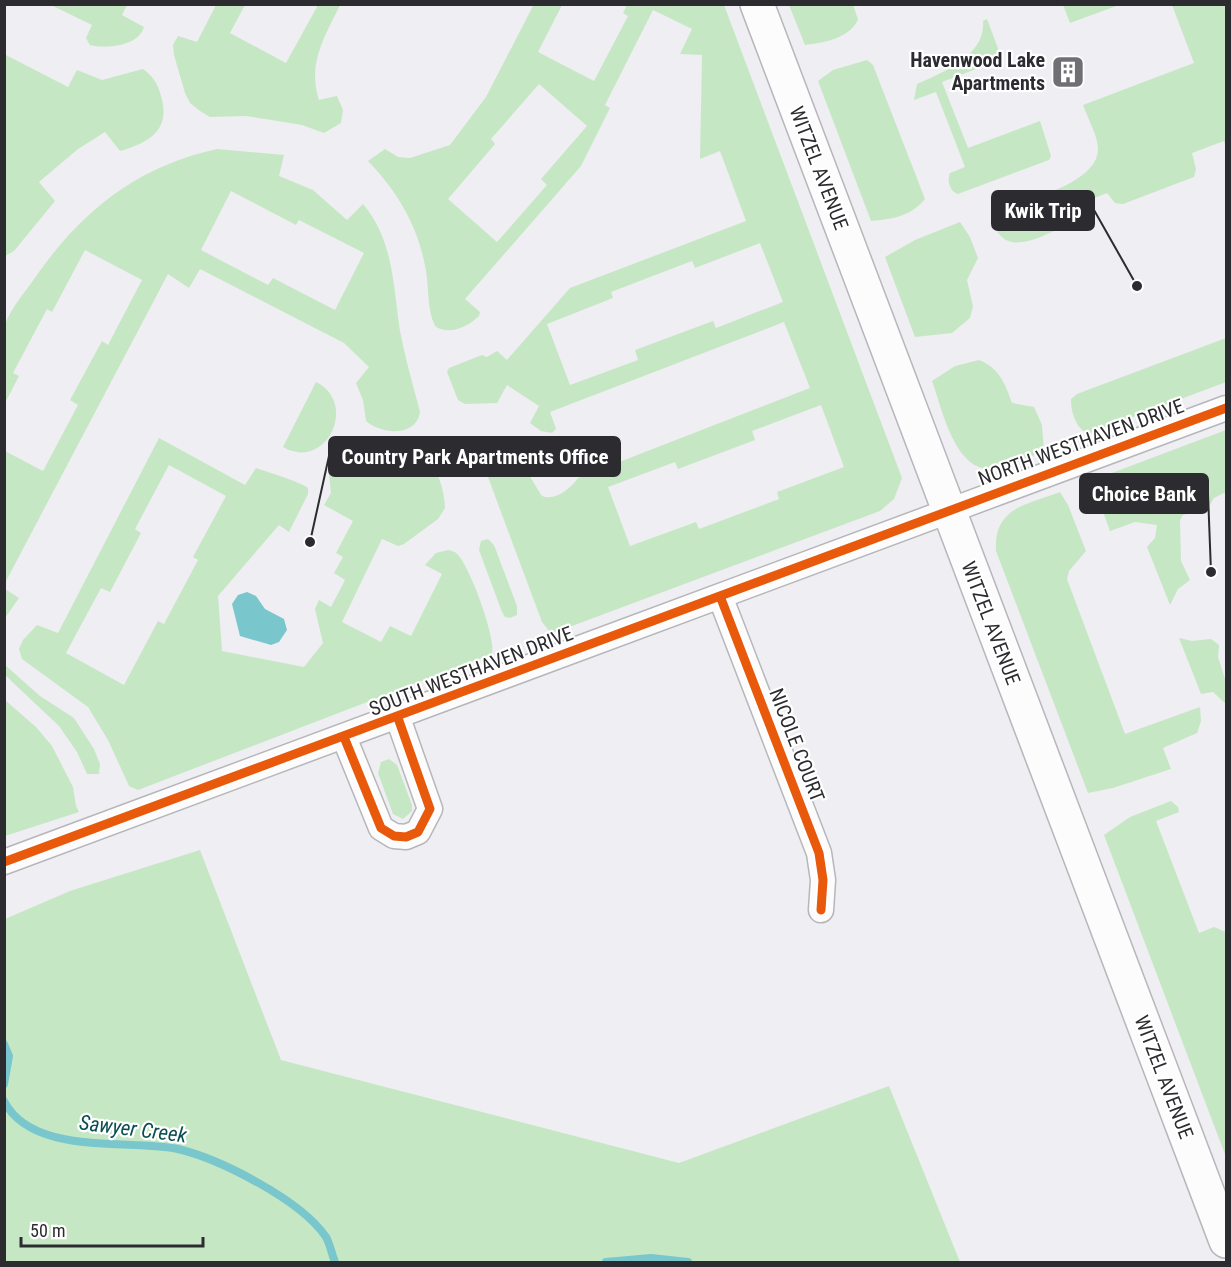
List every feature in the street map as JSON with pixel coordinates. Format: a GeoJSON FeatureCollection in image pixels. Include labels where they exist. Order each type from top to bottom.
{"type":"FeatureCollection","features":[{"type":"Feature","properties":{"kind":"main road","name":"WITZEL AVENUE"},"geometry":{"type":"LineString","coordinates":[[757,4],[1227,1241]]}},
{"type":"Feature","properties":{"kind":"street","name":"NORTH WESTHAVEN DRIVE"},"geometry":{"type":"LineString","coordinates":[[948,510],[1227,408]]}},
{"type":"Feature","properties":{"kind":"street","name":"SOUTH WESTHAVEN DRIVE"},"geometry":{"type":"LineString","coordinates":[[4,862],[948,510]]}},
{"type":"Feature","properties":{"kind":"street","name":"NICOLE COURT"},"geometry":{"type":"LineString","coordinates":[[720,596],[819,853],[823,880],[821,910]]}},
{"type":"Feature","properties":{"kind":"street"},"geometry":{"type":"LineString","coordinates":[[344,737],[378,824],[394,836],[406,837],[418,832],[430,809],[398,717]]}},
{"type":"Feature","properties":{"kind":"green space"},"geometry":{"type":"Polygon","coordinates":[[[534,4],[562,5],[538,52],[594,81],[628,16],[623,13],[627,5],[724,5],[902,478],[894,499],[880,511],[556,632],[550,632],[542,622],[476,445],[477,441],[486,437],[505,446],[519,460],[542,496],[552,497],[567,490],[578,478],[810,388],[784,322],[550,412],[556,429],[552,433],[541,431],[530,423],[539,406],[507,385],[497,403],[465,404],[458,400],[447,372],[449,368],[482,355],[487,357],[497,351],[507,360],[570,288],[746,221],[720,151],[700,159],[702,55],[680,54],[692,29],[653,10],[605,105],[610,108],[581,166],[465,299],[480,312],[479,316],[458,329],[440,329],[435,326],[431,313],[423,255],[412,225],[398,198],[368,161],[385,149],[398,157],[410,158],[450,145],[486,97],[534,4]],[[539,84],[491,139],[495,144],[448,199],[497,242],[547,185],[541,179],[587,126],[539,84]],[[760,243],[695,268],[692,261],[611,292],[613,298],[547,324],[570,385],[638,360],[635,350],[713,321],[716,328],[783,302],[760,243]],[[821,405],[752,431],[755,440],[678,469],[675,462],[608,487],[630,546],[696,522],[699,529],[779,499],[777,492],[844,467],[821,405]]]}},
{"type":"Feature","properties":{"kind":"green space"},"geometry":{"type":"Polygon","coordinates":[[[51,5],[127,5],[122,15],[144,27],[136,38],[121,45],[104,47],[90,45],[86,38],[92,25],[51,5]]]}},
{"type":"Feature","properties":{"kind":"green space"},"geometry":{"type":"Polygon","coordinates":[[[216,5],[245,5],[230,33],[286,63],[318,5],[340,5],[319,51],[315,74],[319,100],[337,96],[343,110],[341,123],[324,133],[302,125],[246,116],[210,117],[190,103],[185,93],[173,45],[178,36],[197,42],[216,5]]]}},
{"type":"Feature","properties":{"kind":"green space"},"geometry":{"type":"Polygon","coordinates":[[[789,5],[853,5],[858,19],[843,35],[828,41],[805,45],[789,5]]]}},
{"type":"Feature","properties":{"kind":"green space"},"geometry":{"type":"Polygon","coordinates":[[[1063,5],[1119,5],[1070,23],[1063,5]]]}},
{"type":"Feature","properties":{"kind":"green space"},"geometry":{"type":"Polygon","coordinates":[[[1172,5],[1226,5],[1226,147],[1224,141],[1192,153],[1196,169],[1194,177],[1123,204],[1115,203],[1107,193],[1076,205],[1076,217],[1043,236],[1024,242],[1009,241],[1003,238],[994,224],[992,212],[1056,190],[1085,173],[1095,162],[1098,144],[1083,105],[1194,63],[1172,5]]]}},
{"type":"Feature","properties":{"kind":"green space"},"geometry":{"type":"Polygon","coordinates":[[[987,19],[1002,59],[942,82],[968,148],[1040,121],[1051,156],[1049,160],[958,194],[951,188],[949,176],[950,173],[965,167],[936,92],[914,100],[917,84],[951,68],[971,53],[978,44],[983,21],[987,19]]]}},
{"type":"Feature","properties":{"kind":"green space"},"geometry":{"type":"Polygon","coordinates":[[[4,54],[68,87],[77,70],[102,80],[143,69],[157,84],[163,108],[160,126],[149,139],[120,151],[105,132],[78,149],[39,182],[55,201],[14,251],[5,256],[4,54]]]}},
{"type":"Feature","properties":{"kind":"green space"},"geometry":{"type":"Polygon","coordinates":[[[867,60],[873,65],[925,199],[920,205],[901,216],[871,221],[818,81],[833,70],[867,60]]]}},
{"type":"Feature","properties":{"kind":"green space"},"geometry":{"type":"Polygon","coordinates":[[[217,149],[284,155],[279,176],[313,190],[347,220],[363,204],[381,233],[390,264],[402,341],[420,412],[417,420],[405,430],[397,431],[380,429],[366,421],[363,400],[356,383],[369,367],[344,343],[200,269],[189,288],[168,274],[5,583],[5,451],[43,471],[78,405],[70,400],[102,341],[108,345],[142,280],[85,250],[52,312],[47,309],[13,373],[19,376],[5,403],[3,341],[7,319],[50,257],[90,214],[111,196],[135,181],[187,157],[217,149]],[[231,191],[201,250],[268,285],[273,278],[335,310],[364,253],[299,220],[296,225],[231,191]]]}},
{"type":"Feature","properties":{"kind":"green space"},"geometry":{"type":"Polygon","coordinates":[[[960,222],[970,237],[978,258],[967,280],[973,306],[970,318],[952,333],[915,337],[885,257],[915,240],[960,222]]]}},
{"type":"Feature","properties":{"kind":"green space"},"geometry":{"type":"Polygon","coordinates":[[[1226,338],[1226,382],[1088,434],[1077,423],[1071,399],[1077,394],[1226,338]]]}},
{"type":"Feature","properties":{"kind":"green space"},"geometry":{"type":"Polygon","coordinates":[[[979,360],[992,367],[1000,377],[1012,403],[1034,407],[1042,425],[1044,451],[1011,465],[991,469],[978,467],[959,449],[945,421],[932,381],[955,366],[979,360]]]}},
{"type":"Feature","properties":{"kind":"green space"},"geometry":{"type":"Polygon","coordinates":[[[316,382],[329,392],[335,405],[336,418],[332,432],[324,443],[312,450],[299,452],[283,447],[316,382]]]}},
{"type":"Feature","properties":{"kind":"green space"},"geometry":{"type":"Polygon","coordinates":[[[1226,430],[1226,492],[1214,498],[1208,508],[1183,515],[1180,520],[1181,561],[1190,580],[1178,589],[1170,605],[1147,547],[1155,538],[1157,525],[1135,522],[1110,531],[1097,495],[1096,479],[1226,430]]]}},
{"type":"Feature","properties":{"kind":"green space"},"geometry":{"type":"Polygon","coordinates":[[[159,438],[245,485],[256,468],[308,488],[308,494],[289,532],[279,525],[218,596],[222,651],[304,667],[323,643],[315,609],[319,600],[331,607],[345,580],[334,573],[343,557],[336,553],[353,521],[324,505],[331,493],[329,474],[347,461],[371,455],[419,454],[425,457],[435,469],[441,485],[445,508],[438,519],[404,544],[398,546],[382,539],[342,622],[381,642],[390,626],[411,636],[442,574],[425,565],[436,553],[448,550],[459,556],[476,589],[490,634],[492,654],[138,790],[129,786],[108,740],[88,707],[22,659],[19,649],[23,640],[37,625],[58,633],[159,438]],[[169,465],[135,529],[141,533],[110,592],[101,588],[66,653],[124,685],[158,621],[164,624],[198,560],[193,557],[226,496],[169,465]]]}},
{"type":"Feature","properties":{"kind":"green space"},"geometry":{"type":"Polygon","coordinates":[[[1060,492],[1068,505],[1086,551],[1069,571],[1067,579],[1125,734],[1200,707],[1201,721],[1197,733],[1163,748],[1171,769],[1113,788],[1088,793],[996,551],[1000,525],[1006,516],[1024,505],[1060,492]]]}},
{"type":"Feature","properties":{"kind":"green space"},"geometry":{"type":"Polygon","coordinates":[[[488,539],[494,545],[517,606],[517,615],[510,618],[505,617],[502,612],[479,550],[481,541],[488,539]]]}},
{"type":"Feature","properties":{"kind":"green space"},"geometry":{"type":"Polygon","coordinates":[[[5,589],[19,598],[4,618],[5,589]]]}},
{"type":"Feature","properties":{"kind":"green space"},"geometry":{"type":"Polygon","coordinates":[[[1179,638],[1192,641],[1211,639],[1219,645],[1218,657],[1226,682],[1226,704],[1213,692],[1201,694],[1179,638]]]}},
{"type":"Feature","properties":{"kind":"green space"},"geometry":{"type":"Polygon","coordinates":[[[5,665],[40,696],[74,718],[94,749],[100,764],[99,774],[87,774],[77,752],[59,726],[5,675],[5,665]]]}},
{"type":"Feature","properties":{"kind":"green space"},"geometry":{"type":"Polygon","coordinates":[[[5,700],[36,727],[52,746],[73,787],[79,812],[5,836],[5,700]]]}},
{"type":"Feature","properties":{"kind":"green space"},"geometry":{"type":"Polygon","coordinates":[[[389,759],[397,765],[412,805],[412,811],[403,819],[393,814],[378,773],[381,762],[389,759]]]}},
{"type":"Feature","properties":{"kind":"green space"},"geometry":{"type":"Polygon","coordinates":[[[1171,801],[1178,807],[1179,812],[1156,821],[1199,933],[1214,927],[1226,932],[1226,1157],[1104,835],[1130,817],[1171,801]]]}},
{"type":"Feature","properties":{"kind":"green space"},"geometry":{"type":"Polygon","coordinates":[[[200,850],[281,1060],[679,1163],[889,1086],[960,1262],[5,1262],[5,919],[70,891],[200,850]]]}},
{"type":"Feature","properties":{"kind":"water"},"geometry":{"type":"Polygon","coordinates":[[[247,592],[256,596],[265,609],[284,619],[287,630],[279,642],[271,645],[240,636],[232,604],[238,595],[247,592]]]}},
{"type":"Feature","properties":{"kind":"waterway","name":"Sawyer Creek"},"geometry":{"type":"LineString","coordinates":[[4,1044],[9,1056],[4,1084]]}},
{"type":"Feature","properties":{"kind":"waterway","name":"Sawyer Creek"},"geometry":{"type":"LineString","coordinates":[[4,1101],[17,1118],[36,1130],[58,1138],[178,1149],[237,1171],[279,1196],[314,1223],[326,1237],[335,1262]]}},
{"type":"Feature","properties":{"kind":"waterway","name":"Sawyer Creek"},"geometry":{"type":"LineString","coordinates":[[606,1262],[651,1258],[688,1262]]}},
{"type":"Feature","properties":{"kind":"cycle path"},"geometry":{"type":"LineString","coordinates":[[4,862],[1226,408]]}},
{"type":"Feature","properties":{"kind":"cycle path"},"geometry":{"type":"LineString","coordinates":[[720,596],[819,853],[823,880],[821,910]]}},
{"type":"Feature","properties":{"kind":"cycle path"},"geometry":{"type":"LineString","coordinates":[[344,737],[381,828],[394,836],[406,837],[418,832],[430,809],[398,718]]}},
{"type":"Feature","properties":{"kind":"place","name":"Havenwood Lake Apartments"},"geometry":{"type":"Point","coordinates":[1068,72]}},
{"type":"Feature","properties":{"kind":"place","name":"Kwik Trip"},"geometry":{"type":"Point","coordinates":[1137,286]}},
{"type":"Feature","properties":{"kind":"place","name":"Country Park Apartments Office"},"geometry":{"type":"Point","coordinates":[310,542]}},
{"type":"Feature","properties":{"kind":"place","name":"Choice Bank"},"geometry":{"type":"Point","coordinates":[1211,572]}}]}
